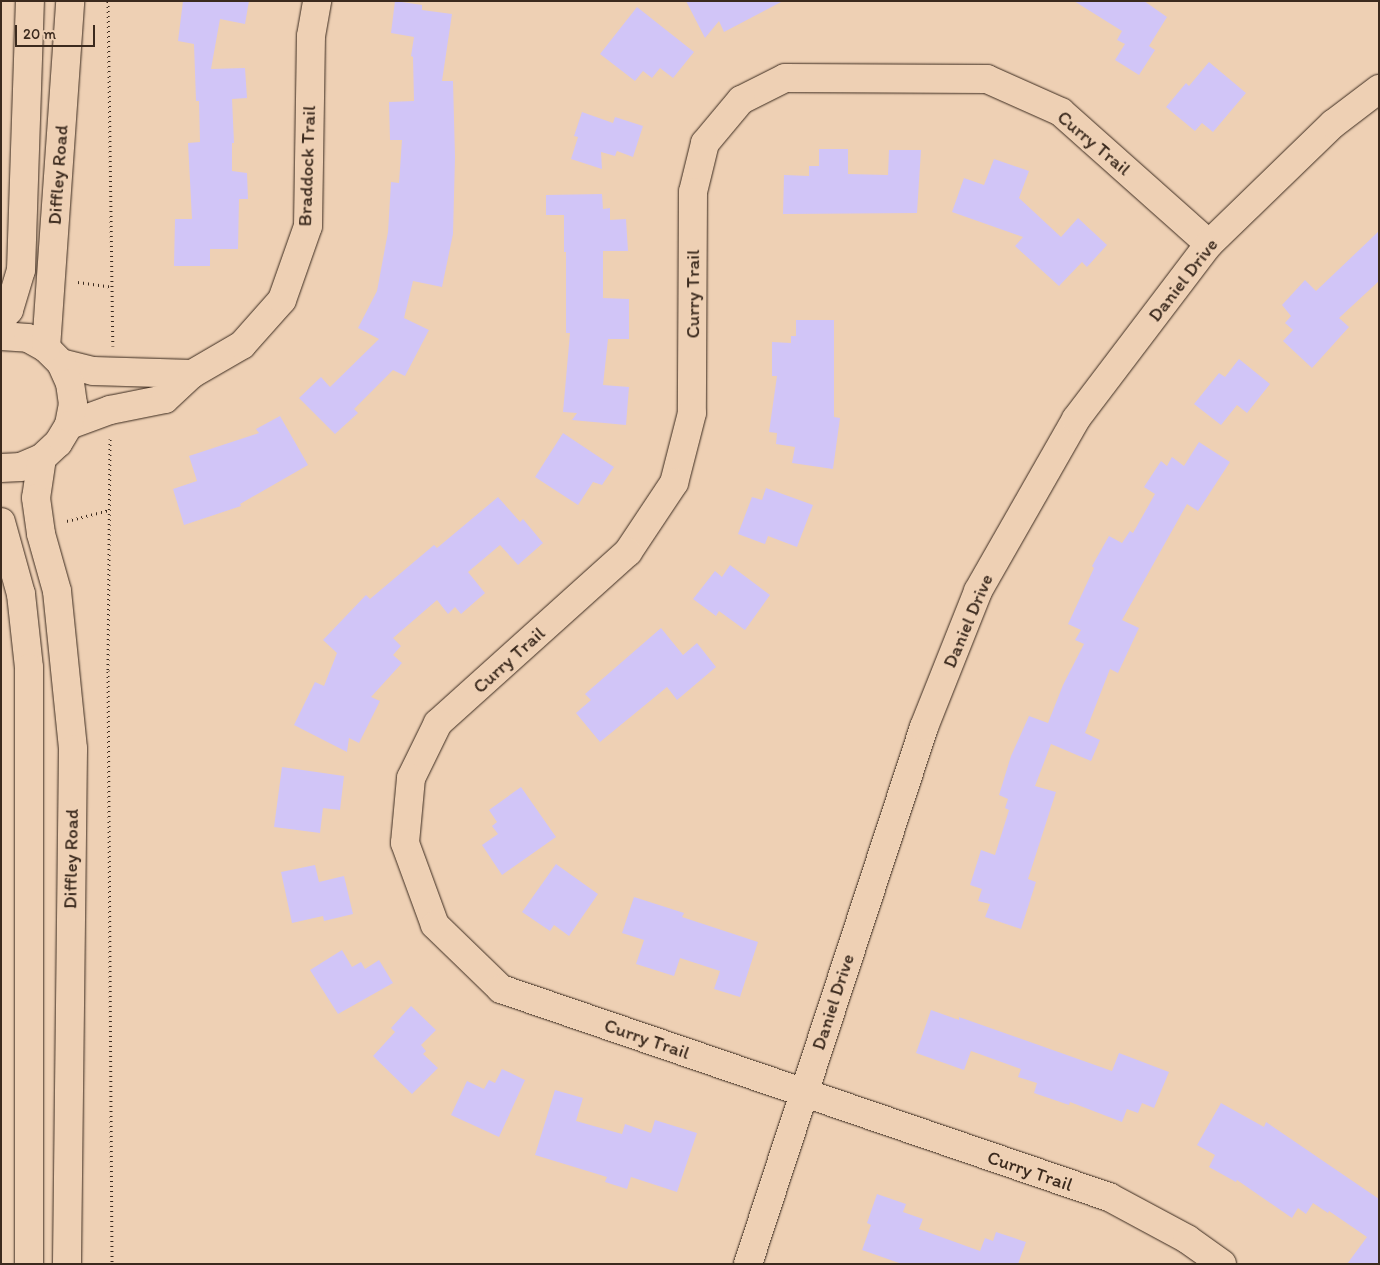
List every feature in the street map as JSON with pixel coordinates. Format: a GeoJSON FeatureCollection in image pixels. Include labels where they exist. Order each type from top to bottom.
{"type":"FeatureCollection","features":[{"type":"Feature","properties":{"kind":"street","name":"Diffley Road"},"geometry":{"type":"LineString","coordinates":[[1,319],[9,310],[22,270],[30,1]]}},
{"type":"Feature","properties":{"kind":"street","name":"Diffley Road"},"geometry":{"type":"LineString","coordinates":[[54,356],[70,1]]}},
{"type":"Feature","properties":{"kind":"street","name":"Braddock Trail"},"geometry":{"type":"LineString","coordinates":[[69,425],[110,410],[165,400],[192,374],[242,345],[282,300],[308,226],[312,36],[318,1]]}},
{"type":"Feature","properties":{"kind":"street","name":"Curry Trail"},"geometry":{"type":"LineString","coordinates":[[1210,244],[1061,112],[987,79],[785,78],[741,100],[705,143],[693,192],[692,413],[674,483],[628,552],[438,723],[410,778],[405,843],[435,925],[501,988],[803,1094],[1109,1197],[1187,1239],[1222,1264]]}},
{"type":"Feature","properties":{"kind":"street","name":"Daniel Drive"},"geometry":{"type":"LineString","coordinates":[[748,1264],[924,727],[978,591],[1076,419],[1210,244],[1333,124],[1379,88]]}},
{"type":"Feature","properties":{"kind":"street"},"geometry":{"type":"LineString","coordinates":[[1,336],[28,338],[54,356],[93,371],[192,374]]}},
{"type":"Feature","properties":{"kind":"street"},"geometry":{"type":"LineString","coordinates":[[1,468],[22,466],[42,458],[58,444],[69,425],[73,404],[70,383],[54,356]]}},
{"type":"Feature","properties":{"kind":"street","name":"Diffley Road"},"geometry":{"type":"LineString","coordinates":[[42,458],[36,498],[41,534],[56,591],[72,748],[68,1264]]}},
{"type":"Feature","properties":{"kind":"street"},"geometry":{"type":"LineString","coordinates":[[1,522],[21,594],[30,668],[29,1264]]}},
{"type":"Feature","properties":{"kind":"path"},"geometry":{"type":"LineString","coordinates":[[108,1],[111,372]]}},
{"type":"Feature","properties":{"kind":"path"},"geometry":{"type":"LineString","coordinates":[[110,410],[108,681],[112,1264]]}},
{"type":"Feature","properties":{"kind":"building"},"geometry":{"type":"Polygon","coordinates":[[[183,1],[249,1],[245,24],[220,19],[211,69],[245,68],[247,98],[232,99],[234,143],[232,143],[232,171],[247,173],[248,199],[239,199],[238,249],[210,249],[210,266],[174,266],[175,219],[192,219],[188,143],[200,142],[199,101],[196,101],[194,44],[178,41],[183,1]]]}},
{"type":"Feature","properties":{"kind":"building"},"geometry":{"type":"Polygon","coordinates":[[[395,1],[422,5],[422,10],[452,14],[442,81],[453,81],[455,157],[453,234],[442,287],[413,281],[404,318],[429,330],[405,376],[393,370],[354,409],[358,413],[335,434],[299,398],[321,377],[330,387],[379,339],[358,328],[377,291],[388,232],[391,182],[399,183],[402,140],[390,140],[389,102],[414,101],[413,57],[411,56],[414,37],[391,33],[395,1]]]}},
{"type":"Feature","properties":{"kind":"building"},"geometry":{"type":"Polygon","coordinates":[[[686,1],[783,1],[724,32],[719,21],[705,38],[686,1]]]}},
{"type":"Feature","properties":{"kind":"building"},"geometry":{"type":"Polygon","coordinates":[[[1074,1],[1144,1],[1167,17],[1149,46],[1155,50],[1139,75],[1115,60],[1125,44],[1117,40],[1122,31],[1074,1]]]}},
{"type":"Feature","properties":{"kind":"building"},"geometry":{"type":"Polygon","coordinates":[[[637,7],[694,52],[673,78],[660,68],[652,78],[643,71],[635,81],[600,54],[637,7]]]}},
{"type":"Feature","properties":{"kind":"building"},"geometry":{"type":"Polygon","coordinates":[[[1209,62],[1246,93],[1213,132],[1202,123],[1195,131],[1166,107],[1186,83],[1189,86],[1209,62]]]}},
{"type":"Feature","properties":{"kind":"building"},"geometry":{"type":"Polygon","coordinates":[[[582,112],[613,123],[615,117],[643,126],[633,157],[617,151],[615,156],[601,152],[602,169],[571,159],[578,137],[574,136],[582,112]]]}},
{"type":"Feature","properties":{"kind":"building"},"geometry":{"type":"Polygon","coordinates":[[[819,149],[848,149],[848,174],[888,175],[889,150],[921,150],[917,213],[783,214],[784,175],[809,176],[809,166],[819,166],[819,149]]]}},
{"type":"Feature","properties":{"kind":"building"},"geometry":{"type":"Polygon","coordinates":[[[994,159],[1029,171],[1019,198],[1061,237],[1078,218],[1107,245],[1087,267],[1082,262],[1059,286],[1015,246],[1023,237],[952,212],[964,178],[984,185],[994,159]]]}},
{"type":"Feature","properties":{"kind":"building"},"geometry":{"type":"Polygon","coordinates":[[[602,194],[603,209],[610,208],[610,220],[626,219],[628,251],[603,251],[603,298],[629,299],[629,339],[608,339],[603,385],[629,387],[626,425],[572,420],[577,413],[563,412],[570,333],[566,333],[564,215],[546,215],[546,195],[602,194]]]}},
{"type":"Feature","properties":{"kind":"building"},"geometry":{"type":"Polygon","coordinates":[[[1379,231],[1379,281],[1339,318],[1349,327],[1312,368],[1283,341],[1293,330],[1285,323],[1291,316],[1282,305],[1305,280],[1316,291],[1379,231]]]}},
{"type":"Feature","properties":{"kind":"building"},"geometry":{"type":"Polygon","coordinates":[[[796,320],[834,320],[834,417],[840,418],[833,469],[792,463],[795,447],[776,444],[777,433],[769,432],[777,376],[772,376],[772,342],[791,343],[791,336],[796,336],[796,320]]]}},
{"type":"Feature","properties":{"kind":"building"},"geometry":{"type":"Polygon","coordinates":[[[1239,359],[1270,384],[1247,413],[1237,405],[1221,425],[1194,404],[1219,373],[1225,377],[1239,359]]]}},
{"type":"Feature","properties":{"kind":"building"},"geometry":{"type":"Polygon","coordinates":[[[280,416],[308,465],[240,504],[241,506],[184,525],[173,489],[197,481],[189,456],[259,433],[256,429],[280,416]]]}},
{"type":"Feature","properties":{"kind":"building"},"geometry":{"type":"Polygon","coordinates":[[[563,433],[614,467],[602,485],[593,482],[578,505],[535,477],[563,433]]]}},
{"type":"Feature","properties":{"kind":"building"},"geometry":{"type":"Polygon","coordinates":[[[1199,442],[1230,462],[1198,511],[1187,504],[1122,620],[1139,628],[1118,673],[1110,669],[1085,733],[1100,740],[1091,761],[1051,744],[1035,786],[1056,792],[1028,879],[1036,882],[1021,929],[985,917],[990,904],[978,901],[982,889],[970,885],[981,850],[995,855],[1009,810],[1005,808],[1008,799],[999,795],[1011,756],[1029,716],[1048,723],[1063,685],[1084,644],[1075,640],[1081,630],[1068,624],[1094,568],[1092,566],[1109,536],[1122,543],[1130,531],[1133,533],[1155,494],[1144,487],[1161,461],[1167,466],[1172,457],[1184,466],[1199,442]]]}},
{"type":"Feature","properties":{"kind":"building"},"geometry":{"type":"Polygon","coordinates":[[[766,488],[813,505],[797,547],[768,536],[765,544],[738,534],[752,497],[762,500],[766,488]]]}},
{"type":"Feature","properties":{"kind":"building"},"geometry":{"type":"Polygon","coordinates":[[[498,497],[520,522],[523,519],[543,543],[518,565],[500,545],[468,572],[485,593],[461,614],[455,607],[448,614],[437,600],[393,638],[401,646],[393,655],[402,663],[371,697],[380,701],[359,743],[349,738],[347,752],[294,725],[315,682],[324,686],[337,653],[323,640],[366,595],[370,599],[434,545],[437,548],[498,497]]]}},
{"type":"Feature","properties":{"kind":"building"},"geometry":{"type":"Polygon","coordinates":[[[730,565],[770,595],[745,630],[719,611],[716,616],[693,599],[715,571],[722,577],[730,565]]]}},
{"type":"Feature","properties":{"kind":"building"},"geometry":{"type":"Polygon","coordinates":[[[661,628],[683,655],[697,643],[716,667],[677,700],[667,687],[600,742],[576,713],[591,700],[585,694],[661,628]]]}},
{"type":"Feature","properties":{"kind":"building"},"geometry":{"type":"Polygon","coordinates":[[[282,767],[344,776],[340,810],[323,808],[320,833],[274,827],[282,767]]]}},
{"type":"Feature","properties":{"kind":"building"},"geometry":{"type":"Polygon","coordinates":[[[521,787],[556,837],[502,875],[482,845],[498,834],[492,826],[497,822],[489,810],[521,787]]]}},
{"type":"Feature","properties":{"kind":"building"},"geometry":{"type":"Polygon","coordinates":[[[556,864],[598,894],[569,936],[554,925],[550,931],[522,912],[556,864]]]}},
{"type":"Feature","properties":{"kind":"building"},"geometry":{"type":"Polygon","coordinates":[[[315,865],[319,882],[344,876],[353,914],[324,921],[323,916],[292,923],[281,872],[315,865]]]}},
{"type":"Feature","properties":{"kind":"building"},"geometry":{"type":"Polygon","coordinates":[[[634,897],[684,913],[682,917],[758,942],[740,997],[714,989],[720,971],[680,958],[674,976],[636,964],[644,940],[622,933],[634,897]]]}},
{"type":"Feature","properties":{"kind":"building"},"geometry":{"type":"Polygon","coordinates":[[[342,950],[352,967],[361,962],[365,969],[379,960],[393,983],[338,1014],[310,970],[342,950]]]}},
{"type":"Feature","properties":{"kind":"building"},"geometry":{"type":"Polygon","coordinates":[[[411,1006],[436,1030],[421,1045],[426,1051],[423,1054],[438,1068],[412,1094],[373,1056],[395,1032],[391,1028],[411,1006]]]}},
{"type":"Feature","properties":{"kind":"building"},"geometry":{"type":"Polygon","coordinates":[[[931,1010],[959,1020],[959,1017],[1112,1071],[1119,1053],[1169,1072],[1154,1108],[1142,1103],[1138,1113],[1127,1109],[1122,1122],[1070,1102],[1069,1105],[1034,1093],[1037,1083],[1018,1077],[1021,1069],[971,1051],[964,1070],[916,1053],[931,1010]]]}},
{"type":"Feature","properties":{"kind":"building"},"geometry":{"type":"Polygon","coordinates":[[[502,1069],[525,1080],[499,1137],[451,1115],[467,1081],[484,1089],[489,1080],[495,1083],[502,1069]]]}},
{"type":"Feature","properties":{"kind":"building"},"geometry":{"type":"Polygon","coordinates":[[[555,1090],[583,1098],[576,1121],[622,1134],[625,1124],[651,1133],[655,1120],[697,1133],[677,1192],[631,1177],[627,1189],[605,1182],[607,1177],[535,1155],[555,1090]]]}},
{"type":"Feature","properties":{"kind":"building"},"geometry":{"type":"Polygon","coordinates":[[[1221,1103],[1264,1127],[1266,1122],[1379,1199],[1379,1264],[1347,1264],[1367,1237],[1329,1211],[1328,1213],[1313,1203],[1306,1214],[1298,1208],[1292,1218],[1237,1180],[1236,1182],[1209,1167],[1215,1155],[1197,1145],[1221,1103]]]}},
{"type":"Feature","properties":{"kind":"building"},"geometry":{"type":"Polygon","coordinates":[[[877,1194],[906,1204],[903,1212],[923,1219],[919,1229],[980,1251],[985,1238],[993,1241],[996,1232],[1026,1242],[1018,1264],[902,1264],[862,1250],[871,1225],[867,1223],[877,1194]]]}}]}
